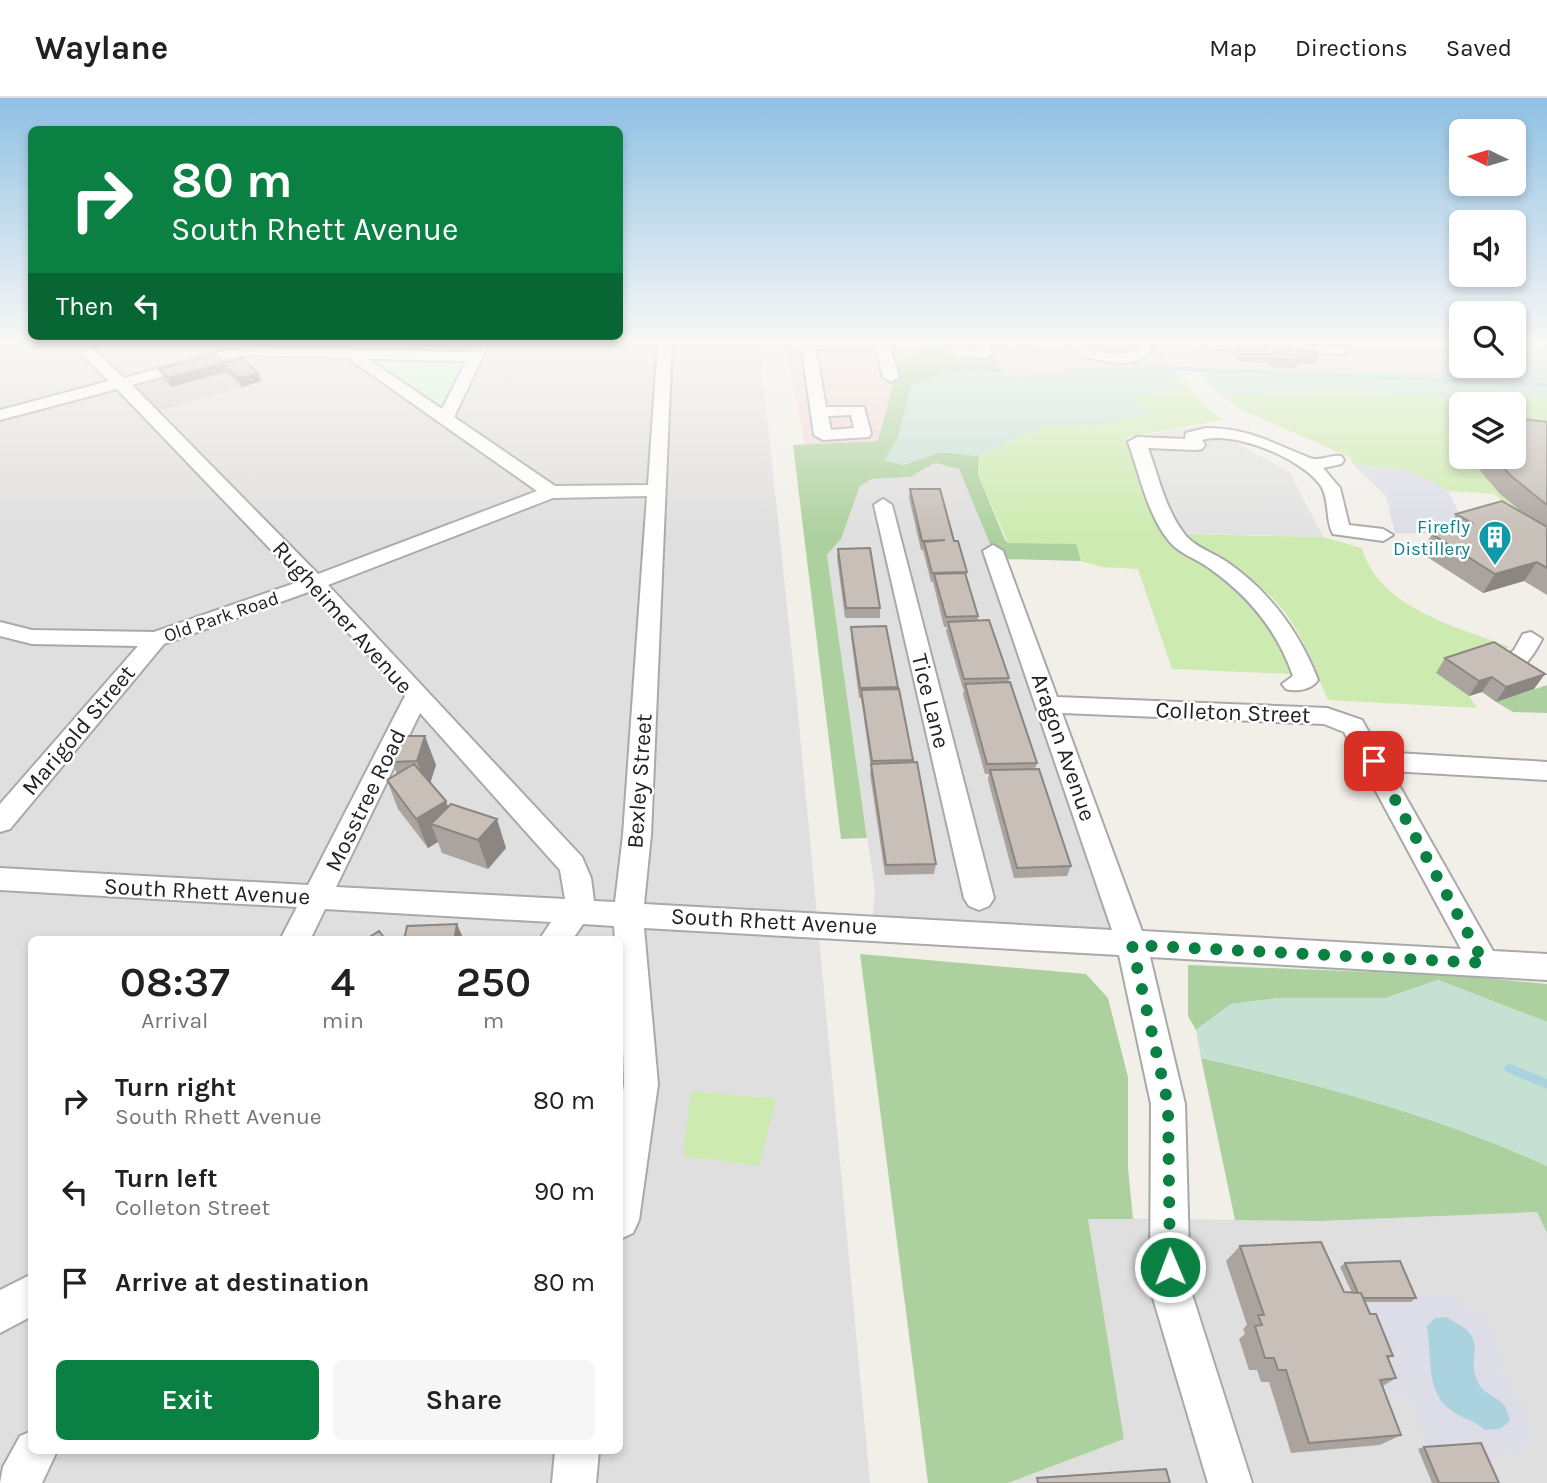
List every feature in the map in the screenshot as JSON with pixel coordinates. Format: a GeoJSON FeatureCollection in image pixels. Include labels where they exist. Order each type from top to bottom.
{"type":"FeatureCollection","features":[{"type":"Feature","properties":{"kind":"street"},"geometry":{"type":"LineString","coordinates":[[0,415],[39,405]]}},
{"type":"Feature","properties":{"kind":"street","name":"Rugheimer Avenue"},"geometry":{"type":"LineString","coordinates":[[142,405],[314,583],[572,865],[580,884],[579,910]]}},
{"type":"Feature","properties":{"kind":"street"},"geometry":{"type":"LineString","coordinates":[[427,405],[551,492]]}},
{"type":"Feature","properties":{"kind":"street"},"geometry":{"type":"LineString","coordinates":[[446,417],[452,405]]}},
{"type":"Feature","properties":{"kind":"street","name":"Bexley Street"},"geometry":{"type":"LineString","coordinates":[[623,1201],[641,1084],[628,913],[637,835],[661,405]]}},
{"type":"Feature","properties":{"kind":"street"},"geometry":{"type":"LineString","coordinates":[[818,405],[819,412]]}},
{"type":"Feature","properties":{"kind":"street"},"geometry":{"type":"LineString","coordinates":[[1294,684],[1306,680],[1296,647],[1275,615],[1247,587],[1211,560],[1182,544],[1167,521],[1137,442],[1196,445],[1192,438],[1205,431],[1238,433],[1308,466],[1327,482],[1336,499],[1340,530],[1383,535]]}},
{"type":"Feature","properties":{"kind":"street"},"geometry":{"type":"LineString","coordinates":[[1308,466],[1335,460]]}},
{"type":"Feature","properties":{"kind":"street","name":"Old Park Road"},"geometry":{"type":"LineString","coordinates":[[0,629],[32,638],[156,639],[314,583],[551,492],[655,490]]}},
{"type":"Feature","properties":{"kind":"street","name":"Tice Lane"},"geometry":{"type":"LineString","coordinates":[[883,505],[979,898]]}},
{"type":"Feature","properties":{"kind":"street","name":"Aragon Avenue"},"geometry":{"type":"LineString","coordinates":[[993,551],[1132,945],[1168,1104],[1170,1288],[1230,1483]]}},
{"type":"Feature","properties":{"kind":"street","name":"Marigold Street"},"geometry":{"type":"LineString","coordinates":[[0,822],[156,639]]}},
{"type":"Feature","properties":{"kind":"street"},"geometry":{"type":"LineString","coordinates":[[1503,669],[1523,654],[1531,639]]}},
{"type":"Feature","properties":{"kind":"street","name":"Mosstree Road"},"geometry":{"type":"LineString","coordinates":[[297,936],[416,697]]}},
{"type":"Feature","properties":{"kind":"street","name":"Colleton Street"},"geometry":{"type":"LineString","coordinates":[[1049,705],[1327,716],[1353,726],[1484,963]]}},
{"type":"Feature","properties":{"kind":"street"},"geometry":{"type":"LineString","coordinates":[[1374,761],[1547,771]]}},
{"type":"Feature","properties":{"kind":"street","name":"South Rhett Avenue"},"geometry":{"type":"LineString","coordinates":[[0,879],[941,930],[1132,945],[1547,967]]}},
{"type":"Feature","properties":{"kind":"street"},"geometry":{"type":"LineString","coordinates":[[941,930],[979,898],[1023,935]]}},
{"type":"Feature","properties":{"kind":"street"},"geometry":{"type":"LineString","coordinates":[[557,936],[579,910]]}},
{"type":"Feature","properties":{"kind":"street"},"geometry":{"type":"LineString","coordinates":[[0,1313],[28,1296]]}},
{"type":"Feature","properties":{"kind":"street"},"geometry":{"type":"LineString","coordinates":[[19,1483],[34,1454]]}},
{"type":"Feature","properties":{"kind":"street"},"geometry":{"type":"LineString","coordinates":[[574,1483],[577,1454]]}},
{"type":"Feature","properties":{"kind":"shaded area"},"geometry":{"type":"Polygon","coordinates":[[[0,405],[766,405],[797,702],[870,1483],[0,1483],[0,405]]]}},
{"type":"Feature","properties":{"kind":"shaded area"},"geometry":{"type":"Polygon","coordinates":[[[147,405],[180,405],[154,412],[147,405]]]}},
{"type":"Feature","properties":{"kind":"shaded area"},"geometry":{"type":"Polygon","coordinates":[[[797,405],[888,405],[878,441],[805,445],[797,405]]]}},
{"type":"Feature","properties":{"kind":"shaded area"},"geometry":{"type":"Polygon","coordinates":[[[1204,425],[1290,473],[1323,537],[1167,533],[1127,438],[1204,425]]]}},
{"type":"Feature","properties":{"kind":"shaded area"},"geometry":{"type":"Polygon","coordinates":[[[935,463],[959,469],[993,551],[1128,932],[873,915],[875,891],[827,555],[841,539],[860,486],[872,479],[910,477],[935,463]]]}},
{"type":"Feature","properties":{"kind":"shaded area"},"geometry":{"type":"Polygon","coordinates":[[[1353,464],[1407,471],[1430,480],[1449,492],[1458,511],[1468,514],[1444,531],[1423,534],[1395,533],[1386,496],[1353,464]]]}},
{"type":"Feature","properties":{"kind":"shaded area"},"geometry":{"type":"Polygon","coordinates":[[[1537,1212],[1547,1233],[1547,1483],[1008,1483],[1124,1439],[1087,1218],[1321,1221],[1537,1212]]]}},
{"type":"Feature","properties":{"kind":"shaded area"},"geometry":{"type":"Polygon","coordinates":[[[1408,1295],[1454,1296],[1483,1314],[1495,1336],[1501,1368],[1527,1409],[1531,1425],[1526,1443],[1515,1453],[1499,1456],[1498,1461],[1484,1466],[1427,1449],[1419,1421],[1410,1405],[1397,1393],[1382,1387],[1340,1302],[1410,1302],[1408,1295]]]}},
{"type":"Feature","properties":{"kind":"green space"},"geometry":{"type":"Polygon","coordinates":[[[434,405],[448,405],[447,408],[441,409],[434,405]]]}},
{"type":"Feature","properties":{"kind":"green space"},"geometry":{"type":"Polygon","coordinates":[[[888,405],[906,405],[898,438],[885,460],[903,465],[941,452],[979,456],[978,474],[1005,540],[1008,543],[1076,544],[1081,561],[1002,559],[993,551],[959,469],[935,463],[910,477],[872,479],[860,486],[841,539],[827,555],[867,838],[841,839],[793,445],[878,441],[888,405]]]}},
{"type":"Feature","properties":{"kind":"green space"},"geometry":{"type":"Polygon","coordinates":[[[906,405],[1139,405],[1150,413],[1102,424],[1043,426],[979,456],[941,452],[903,465],[884,460],[898,438],[906,405]]]}},
{"type":"Feature","properties":{"kind":"green space"},"geometry":{"type":"Polygon","coordinates":[[[1139,405],[1203,405],[1222,420],[1128,437],[1168,542],[1242,592],[1286,648],[1292,674],[1172,669],[1138,569],[1101,567],[1081,561],[1075,544],[1008,543],[978,474],[979,456],[1043,426],[1102,424],[1149,412],[1139,405]]]}},
{"type":"Feature","properties":{"kind":"green space"},"geometry":{"type":"Polygon","coordinates":[[[1234,405],[1449,405],[1449,469],[1526,469],[1526,405],[1547,405],[1547,536],[1494,494],[1449,491],[1407,471],[1353,464],[1350,457],[1234,405]]]}},
{"type":"Feature","properties":{"kind":"green space"},"geometry":{"type":"Polygon","coordinates":[[[1182,534],[1323,537],[1362,548],[1371,569],[1385,586],[1403,601],[1445,623],[1510,647],[1437,673],[1469,696],[1477,708],[1328,700],[1308,653],[1285,612],[1246,575],[1186,540],[1182,534]]]}},
{"type":"Feature","properties":{"kind":"green space"},"geometry":{"type":"Polygon","coordinates":[[[1547,685],[1547,713],[1513,712],[1496,702],[1547,685]]]}},
{"type":"Feature","properties":{"kind":"green space"},"geometry":{"type":"Polygon","coordinates":[[[860,954],[1086,974],[1108,998],[1128,1077],[1128,1168],[1133,1219],[1088,1219],[1124,1439],[1008,1483],[928,1483],[860,954]]]}},
{"type":"Feature","properties":{"kind":"green space"},"geometry":{"type":"Polygon","coordinates":[[[1188,965],[1453,975],[1547,984],[1547,1022],[1438,980],[1386,998],[1279,998],[1231,1004],[1196,1030],[1188,1016],[1188,965]]]}},
{"type":"Feature","properties":{"kind":"green space"},"geometry":{"type":"Polygon","coordinates":[[[1438,980],[1547,1022],[1547,1166],[1463,1132],[1377,1103],[1201,1058],[1196,1030],[1231,1004],[1279,998],[1386,998],[1438,980]]]}},
{"type":"Feature","properties":{"kind":"green space"},"geometry":{"type":"Polygon","coordinates":[[[1201,1058],[1377,1103],[1463,1132],[1547,1166],[1547,1233],[1537,1212],[1321,1221],[1235,1220],[1201,1058]]]}},
{"type":"Feature","properties":{"kind":"green space"},"geometry":{"type":"Polygon","coordinates":[[[691,1091],[776,1099],[759,1166],[683,1156],[691,1091]]]}},
{"type":"Feature","properties":{"kind":"water"},"geometry":{"type":"Polygon","coordinates":[[[1445,1317],[1460,1325],[1474,1340],[1475,1373],[1479,1384],[1501,1402],[1510,1421],[1500,1429],[1485,1430],[1452,1411],[1437,1394],[1431,1373],[1427,1326],[1435,1318],[1445,1317]]]}},
{"type":"Feature","properties":{"kind":"building"},"geometry":{"type":"Polygon","coordinates":[[[1526,419],[1547,422],[1547,505],[1505,469],[1526,469],[1526,419]]]}},
{"type":"Feature","properties":{"kind":"building"},"geometry":{"type":"Polygon","coordinates":[[[910,489],[940,489],[954,541],[958,541],[967,572],[932,573],[924,542],[945,540],[922,541],[910,489]]]}},
{"type":"Feature","properties":{"kind":"building"},"geometry":{"type":"Polygon","coordinates":[[[1502,501],[1547,527],[1547,568],[1537,562],[1495,574],[1432,534],[1472,523],[1456,514],[1502,501]]]}},
{"type":"Feature","properties":{"kind":"building"},"geometry":{"type":"Polygon","coordinates":[[[870,548],[880,608],[846,608],[838,549],[870,548]]]}},
{"type":"Feature","properties":{"kind":"building"},"geometry":{"type":"Polygon","coordinates":[[[965,573],[978,616],[946,617],[934,574],[965,573]]]}},
{"type":"Feature","properties":{"kind":"building"},"geometry":{"type":"Polygon","coordinates":[[[989,620],[1009,678],[964,679],[948,622],[989,620]]]}},
{"type":"Feature","properties":{"kind":"building"},"geometry":{"type":"Polygon","coordinates":[[[886,626],[898,687],[860,688],[851,627],[886,626]]]}},
{"type":"Feature","properties":{"kind":"building"},"geometry":{"type":"Polygon","coordinates":[[[1494,642],[1545,674],[1506,687],[1492,677],[1479,681],[1445,658],[1494,642]]]}},
{"type":"Feature","properties":{"kind":"building"},"geometry":{"type":"Polygon","coordinates":[[[1010,682],[1037,763],[987,764],[965,684],[1010,682]]]}},
{"type":"Feature","properties":{"kind":"building"},"geometry":{"type":"Polygon","coordinates":[[[899,689],[913,760],[872,761],[861,690],[899,689]]]}},
{"type":"Feature","properties":{"kind":"building"},"geometry":{"type":"Polygon","coordinates":[[[401,736],[425,736],[417,761],[392,762],[401,736]]]}},
{"type":"Feature","properties":{"kind":"building"},"geometry":{"type":"Polygon","coordinates":[[[917,762],[936,864],[886,865],[871,764],[917,762]]]}},
{"type":"Feature","properties":{"kind":"building"},"geometry":{"type":"Polygon","coordinates":[[[414,764],[446,801],[416,819],[387,780],[414,764]]]}},
{"type":"Feature","properties":{"kind":"building"},"geometry":{"type":"Polygon","coordinates":[[[1039,769],[1071,866],[1017,868],[990,770],[1039,769]]]}},
{"type":"Feature","properties":{"kind":"building"},"geometry":{"type":"Polygon","coordinates":[[[451,804],[497,819],[478,840],[431,824],[451,804]]]}},
{"type":"Feature","properties":{"kind":"building"},"geometry":{"type":"Polygon","coordinates":[[[457,924],[455,936],[405,936],[407,926],[457,924]]]}},
{"type":"Feature","properties":{"kind":"building"},"geometry":{"type":"Polygon","coordinates":[[[1321,1242],[1344,1292],[1361,1293],[1370,1314],[1376,1314],[1393,1356],[1387,1356],[1396,1378],[1380,1380],[1401,1435],[1309,1443],[1286,1370],[1278,1370],[1274,1358],[1265,1358],[1255,1326],[1262,1325],[1258,1315],[1264,1315],[1240,1246],[1321,1242]]]}},
{"type":"Feature","properties":{"kind":"building"},"geometry":{"type":"Polygon","coordinates":[[[1400,1261],[1416,1298],[1363,1298],[1361,1293],[1358,1293],[1345,1263],[1400,1261]]]}},
{"type":"Feature","properties":{"kind":"building"},"geometry":{"type":"Polygon","coordinates":[[[1481,1443],[1499,1483],[1439,1483],[1424,1447],[1481,1443]]]}},
{"type":"Feature","properties":{"kind":"building"},"geometry":{"type":"Polygon","coordinates":[[[1166,1469],[1170,1483],[1038,1483],[1037,1478],[1166,1469]]]}},
{"type":"Feature","properties":{"kind":"waterway"},"geometry":{"type":"LineString","coordinates":[[1508,1068],[1515,1071]]}},
{"type":"Feature","properties":{"kind":"waterway"},"geometry":{"type":"LineString","coordinates":[[1511,1069],[1547,1084]]}},
{"type":"Feature","properties":{"kind":"place","name":"Firefly Distillery"},"geometry":{"type":"Point","coordinates":[1495,567]}},
{"type":"Feature","properties":{"kind":"route"},"geometry":{"type":"LineString","coordinates":[[1170,1267],[1168,1104],[1132,945],[1484,963],[1374,761]]}}]}
